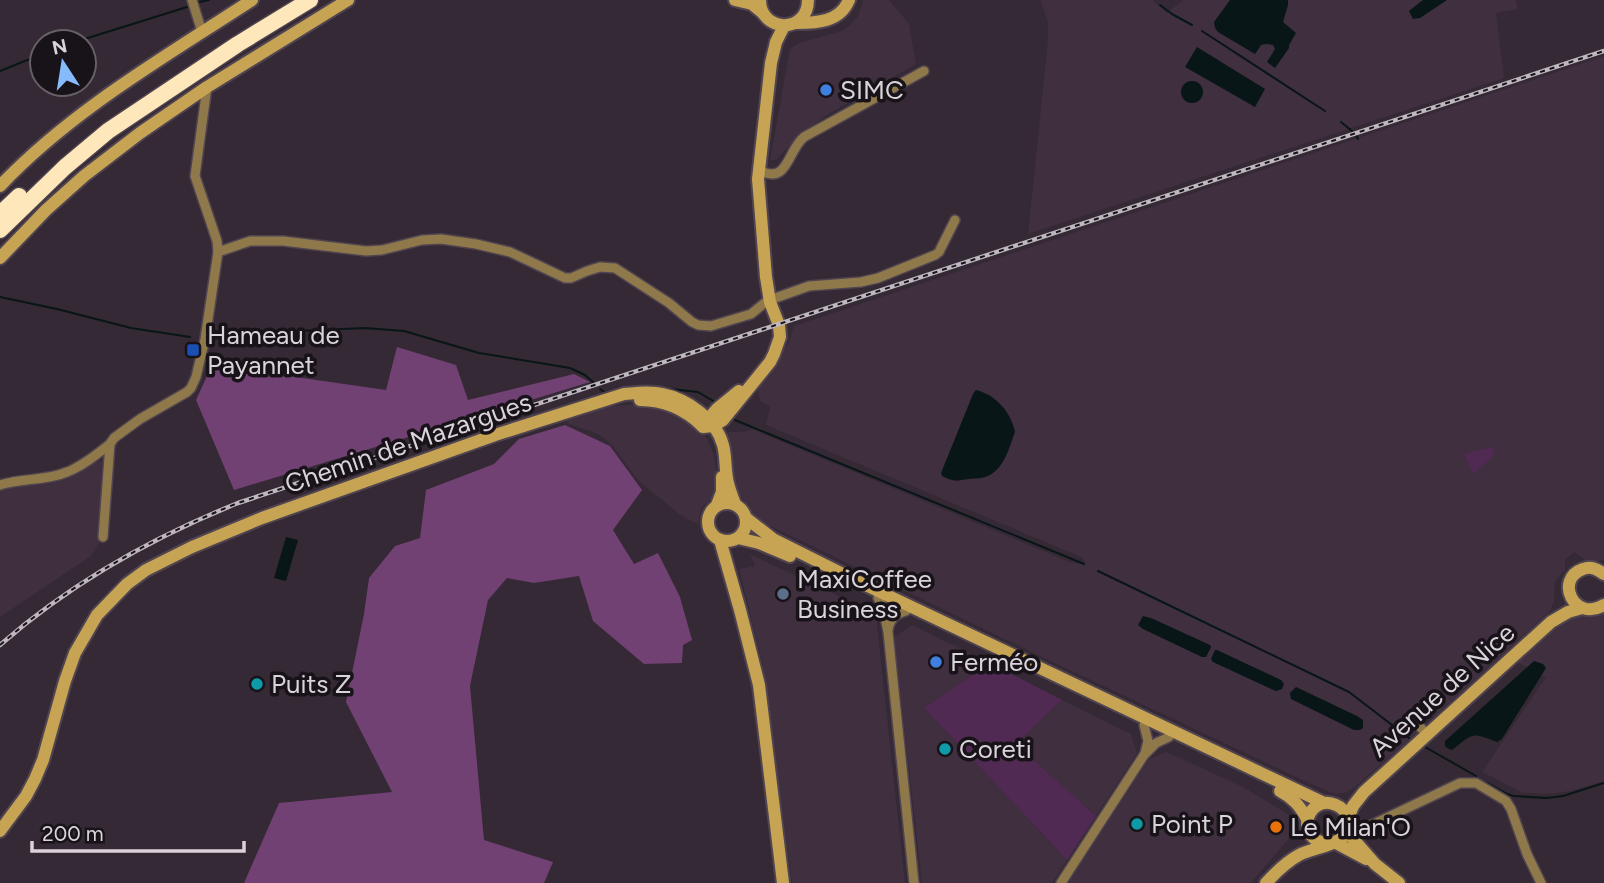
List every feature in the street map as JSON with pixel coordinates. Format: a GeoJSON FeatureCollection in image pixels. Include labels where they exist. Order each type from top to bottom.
{"type":"FeatureCollection","features":[{"type":"Feature","properties":{"kind":"highway"},"geometry":{"type":"LineString","coordinates":[[0,214],[60,157],[103,123],[290,0]]}},
{"type":"Feature","properties":{"kind":"highway"},"geometry":{"type":"LineString","coordinates":[[0,230],[65,167],[108,131],[238,44],[310,0]]}},
{"type":"Feature","properties":{"kind":"main road"},"geometry":{"type":"LineString","coordinates":[[0,186],[44,143],[71,122],[252,0]]}},
{"type":"Feature","properties":{"kind":"main road"},"geometry":{"type":"LineString","coordinates":[[0,258],[46,210],[84,176],[140,133],[348,0]]}},
{"type":"Feature","properties":{"kind":"main road"},"geometry":{"type":"LineString","coordinates":[[737,0],[752,4],[763,11],[770,22],[790,24],[828,19],[840,14],[849,0]]}},
{"type":"Feature","properties":{"kind":"main road"},"geometry":{"type":"LineString","coordinates":[[808,3],[813,12],[828,19]]}},
{"type":"Feature","properties":{"kind":"main road"},"geometry":{"type":"LineString","coordinates":[[771,62],[776,42],[790,24],[805,15],[808,3]]}},
{"type":"Feature","properties":{"kind":"main road"},"geometry":{"type":"LineString","coordinates":[[708,424],[761,372],[774,354],[780,337],[779,324],[770,300],[763,255],[759,195],[759,170],[771,62],[771,41],[763,11]]}},
{"type":"Feature","properties":{"kind":"main road","name":"Chemin de Mazargues"},"geometry":{"type":"LineString","coordinates":[[0,831],[35,779],[75,653],[97,615],[127,584],[146,570],[192,547],[399,478],[555,416],[587,406],[649,400],[675,406],[695,420],[708,424]]}},
{"type":"Feature","properties":{"kind":"main road"},"geometry":{"type":"LineString","coordinates":[[708,424],[721,438],[727,480],[735,504],[744,512],[746,518],[745,529],[729,540]]}},
{"type":"Feature","properties":{"kind":"main road"},"geometry":{"type":"LineString","coordinates":[[708,424],[720,458],[722,477],[722,492],[717,505],[709,514],[711,534],[729,540],[759,543],[785,554],[1292,798],[1300,806],[1314,839],[1321,844],[1333,844],[1375,864],[1399,883]]}},
{"type":"Feature","properties":{"kind":"main road"},"geometry":{"type":"LineString","coordinates":[[717,505],[735,504]]}},
{"type":"Feature","properties":{"kind":"main road"},"geometry":{"type":"LineString","coordinates":[[746,518],[773,539],[843,574],[1292,789],[1341,808],[1348,825],[1375,864]]}},
{"type":"Feature","properties":{"kind":"main road"},"geometry":{"type":"LineString","coordinates":[[729,540],[729,568],[759,685],[783,883]]}},
{"type":"Feature","properties":{"kind":"main road","name":"Avenue de Nice"},"geometry":{"type":"LineString","coordinates":[[1551,622],[1569,593],[1569,585],[1575,574],[1588,568],[1601,569]]}},
{"type":"Feature","properties":{"kind":"main road"},"geometry":{"type":"LineString","coordinates":[[1569,593],[1574,602],[1582,608],[1602,608]]}},
{"type":"Feature","properties":{"kind":"main road","name":"Avenue de Nice"},"geometry":{"type":"LineString","coordinates":[[1348,825],[1353,806],[1364,792],[1551,622],[1568,612],[1582,608]]}},
{"type":"Feature","properties":{"kind":"main road","name":"Avenue de Nice"},"geometry":{"type":"LineString","coordinates":[[1330,804],[1348,801],[1364,792]]}},
{"type":"Feature","properties":{"kind":"main road"},"geometry":{"type":"LineString","coordinates":[[1263,883],[1302,844],[1313,808],[1330,804]]}},
{"type":"Feature","properties":{"kind":"main road"},"geometry":{"type":"LineString","coordinates":[[1263,883],[1296,857],[1316,847],[1333,844],[1342,838],[1348,825]]}},
{"type":"Feature","properties":{"kind":"street"},"geometry":{"type":"LineString","coordinates":[[192,0],[202,32]]}},
{"type":"Feature","properties":{"kind":"street"},"geometry":{"type":"LineString","coordinates":[[759,170],[769,174],[778,173],[785,168],[796,145],[804,137],[924,71]]}},
{"type":"Feature","properties":{"kind":"street"},"geometry":{"type":"LineString","coordinates":[[0,485],[69,472],[110,444],[132,424],[180,397],[193,384],[205,340],[218,252],[217,241],[195,176],[207,88]]}},
{"type":"Feature","properties":{"kind":"street"},"geometry":{"type":"LineString","coordinates":[[218,252],[250,241],[284,241],[366,251],[422,240],[453,240],[510,252],[565,278],[600,267],[615,268],[669,303],[692,322],[708,327],[751,314],[770,300],[812,285],[861,282],[878,278],[935,256],[955,220]]}},
{"type":"Feature","properties":{"kind":"street"},"geometry":{"type":"LineString","coordinates":[[103,537],[110,444]]}},
{"type":"Feature","properties":{"kind":"street"},"geometry":{"type":"LineString","coordinates":[[878,598],[883,607],[888,632],[914,883]]}},
{"type":"Feature","properties":{"kind":"street"},"geometry":{"type":"LineString","coordinates":[[888,632],[893,618],[905,611]]}},
{"type":"Feature","properties":{"kind":"street"},"geometry":{"type":"LineString","coordinates":[[1411,718],[1421,740]]}},
{"type":"Feature","properties":{"kind":"street"},"geometry":{"type":"LineString","coordinates":[[1144,725],[1148,741],[1144,755]]}},
{"type":"Feature","properties":{"kind":"street"},"geometry":{"type":"LineString","coordinates":[[1061,883],[1144,755],[1156,743],[1169,737]]}},
{"type":"Feature","properties":{"kind":"street"},"geometry":{"type":"LineString","coordinates":[[1348,825],[1363,829],[1460,783],[1476,783],[1506,801],[1541,883]]}},
{"type":"Feature","properties":{"kind":"shaded area","name":"SIMC"},"geometry":{"type":"Polygon","coordinates":[[[863,0],[889,0],[909,24],[916,64],[825,116],[776,160],[770,160],[790,49],[799,43],[842,31],[858,16],[863,0]]]}},
{"type":"Feature","properties":{"kind":"shaded area"},"geometry":{"type":"Polygon","coordinates":[[[1040,0],[1152,0],[1167,13],[1183,0],[1516,0],[1518,9],[1496,13],[1504,78],[1028,234],[1048,40],[1048,22],[1040,0]]]}},
{"type":"Feature","properties":{"kind":"shaded area"},"geometry":{"type":"Polygon","coordinates":[[[1230,0],[1288,0],[1283,22],[1296,33],[1275,68],[1267,62],[1275,49],[1273,45],[1261,45],[1255,54],[1215,28],[1214,22],[1230,0]]]}},
{"type":"Feature","properties":{"kind":"shaded area"},"geometry":{"type":"Polygon","coordinates":[[[1423,0],[1447,0],[1420,18],[1413,19],[1409,11],[1423,0]]]}},
{"type":"Feature","properties":{"kind":"shaded area"},"geometry":{"type":"Polygon","coordinates":[[[1197,47],[1265,89],[1255,107],[1185,67],[1197,47]]]}},
{"type":"Feature","properties":{"kind":"shaded area"},"geometry":{"type":"Polygon","coordinates":[[[1604,56],[1604,560],[1591,562],[1574,552],[1565,560],[1565,570],[1555,581],[1554,602],[1550,611],[1434,717],[1414,715],[1409,721],[1418,732],[1347,792],[1335,794],[1313,785],[756,519],[740,494],[734,479],[728,432],[752,429],[1072,563],[1085,564],[1081,557],[766,425],[770,406],[761,402],[756,385],[788,344],[794,326],[1604,56]]]}},
{"type":"Feature","properties":{"kind":"shaded area"},"geometry":{"type":"Polygon","coordinates":[[[1192,81],[1200,84],[1203,92],[1200,100],[1192,103],[1184,100],[1181,92],[1184,84],[1192,81]]]}},
{"type":"Feature","properties":{"kind":"shaded area"},"geometry":{"type":"Polygon","coordinates":[[[397,347],[456,365],[468,400],[574,374],[590,382],[234,490],[196,400],[212,365],[386,390],[397,347]]]}},
{"type":"Feature","properties":{"kind":"shaded area"},"geometry":{"type":"Polygon","coordinates":[[[976,390],[1001,405],[1015,432],[997,470],[981,478],[953,480],[941,473],[976,390]]]}},
{"type":"Feature","properties":{"kind":"shaded area"},"geometry":{"type":"Polygon","coordinates":[[[649,404],[674,410],[692,422],[706,437],[714,455],[717,476],[715,496],[702,507],[699,525],[679,514],[639,481],[611,444],[600,435],[567,423],[567,419],[609,406],[649,404]]]}},
{"type":"Feature","properties":{"kind":"shaded area"},"geometry":{"type":"Polygon","coordinates":[[[565,425],[610,446],[642,490],[613,530],[634,564],[658,553],[680,597],[692,640],[683,645],[682,663],[644,664],[593,621],[579,576],[534,583],[507,578],[488,600],[470,686],[484,840],[553,862],[544,883],[244,883],[279,803],[392,792],[346,702],[369,578],[395,546],[420,538],[426,490],[494,464],[519,439],[565,425]]]}},
{"type":"Feature","properties":{"kind":"shaded area"},"geometry":{"type":"Polygon","coordinates":[[[1492,447],[1495,454],[1475,473],[1472,471],[1464,454],[1492,447]]]}},
{"type":"Feature","properties":{"kind":"shaded area"},"geometry":{"type":"Polygon","coordinates":[[[96,462],[102,462],[99,543],[91,556],[0,617],[0,490],[68,476],[96,462]]]}},
{"type":"Feature","properties":{"kind":"shaded area"},"geometry":{"type":"Polygon","coordinates":[[[286,537],[298,540],[286,581],[274,578],[286,537]]]}},
{"type":"Feature","properties":{"kind":"shaded area"},"geometry":{"type":"Polygon","coordinates":[[[750,554],[876,616],[905,883],[792,883],[762,661],[739,569],[755,566],[750,554]]]}},
{"type":"Feature","properties":{"kind":"shaded area"},"geometry":{"type":"Polygon","coordinates":[[[1580,611],[1600,615],[1604,612],[1604,781],[1570,791],[1549,794],[1523,793],[1482,772],[1546,677],[1517,662],[1567,618],[1580,611]]]}},
{"type":"Feature","properties":{"kind":"shaded area"},"geometry":{"type":"Polygon","coordinates":[[[1143,616],[1210,645],[1206,657],[1143,629],[1138,625],[1143,616]]]}},
{"type":"Feature","properties":{"kind":"shaded area"},"geometry":{"type":"Polygon","coordinates":[[[913,625],[990,663],[924,708],[1067,860],[1052,883],[922,883],[894,637],[913,625]]]}},
{"type":"Feature","properties":{"kind":"shaded area"},"geometry":{"type":"Polygon","coordinates":[[[1215,650],[1281,680],[1284,684],[1282,689],[1276,691],[1213,662],[1211,659],[1215,650]]]}},
{"type":"Feature","properties":{"kind":"shaded area"},"geometry":{"type":"Polygon","coordinates":[[[1534,661],[1546,668],[1502,739],[1497,742],[1473,736],[1452,750],[1445,746],[1445,741],[1534,661]]]}},
{"type":"Feature","properties":{"kind":"shaded area"},"geometry":{"type":"Polygon","coordinates":[[[990,663],[1062,700],[1016,744],[1096,816],[1067,860],[924,708],[990,663]]]}},
{"type":"Feature","properties":{"kind":"shaded area"},"geometry":{"type":"Polygon","coordinates":[[[1296,687],[1357,716],[1363,720],[1363,728],[1354,730],[1291,699],[1290,693],[1296,687]]]}},
{"type":"Feature","properties":{"kind":"shaded area"},"geometry":{"type":"Polygon","coordinates":[[[1062,700],[1131,734],[1137,753],[1096,816],[1016,744],[1062,700]]]}},
{"type":"Feature","properties":{"kind":"shaded area"},"geometry":{"type":"Polygon","coordinates":[[[1167,752],[1243,787],[1288,814],[1293,834],[1251,883],[1068,883],[1149,759],[1167,752]]]}},
{"type":"Feature","properties":{"kind":"waterway"},"geometry":{"type":"LineString","coordinates":[[199,2],[209,0]]}},
{"type":"Feature","properties":{"kind":"waterway"},"geometry":{"type":"LineString","coordinates":[[1160,5],[1192,25]]}},
{"type":"Feature","properties":{"kind":"waterway"},"geometry":{"type":"LineString","coordinates":[[98,35],[187,7]]}},
{"type":"Feature","properties":{"kind":"waterway"},"geometry":{"type":"LineString","coordinates":[[1202,31],[1325,111]]}},
{"type":"Feature","properties":{"kind":"waterway"},"geometry":{"type":"LineString","coordinates":[[0,71],[28,60]]}},
{"type":"Feature","properties":{"kind":"waterway"},"geometry":{"type":"LineString","coordinates":[[1341,122],[1352,131]]}},
{"type":"Feature","properties":{"kind":"waterway"},"geometry":{"type":"LineString","coordinates":[[1356,135],[1358,139]]}},
{"type":"Feature","properties":{"kind":"waterway"},"geometry":{"type":"LineString","coordinates":[[0,297],[131,328],[190,337]]}},
{"type":"Feature","properties":{"kind":"waterway"},"geometry":{"type":"LineString","coordinates":[[210,335],[365,328],[404,331],[479,353],[570,368],[593,382]]}},
{"type":"Feature","properties":{"kind":"waterway"},"geometry":{"type":"LineString","coordinates":[[600,389],[604,392]]}},
{"type":"Feature","properties":{"kind":"waterway"},"geometry":{"type":"LineString","coordinates":[[671,389],[698,392],[715,402]]}},
{"type":"Feature","properties":{"kind":"waterway"},"geometry":{"type":"LineString","coordinates":[[735,420],[1084,564]]}},
{"type":"Feature","properties":{"kind":"waterway"},"geometry":{"type":"LineString","coordinates":[[1098,571],[1349,692],[1409,738]]}},
{"type":"Feature","properties":{"kind":"waterway"},"geometry":{"type":"LineString","coordinates":[[1425,747],[1476,776]]}},
{"type":"Feature","properties":{"kind":"waterway"},"geometry":{"type":"LineString","coordinates":[[1487,783],[1514,796],[1546,798],[1563,796],[1604,783]]}},
{"type":"Feature","properties":{"kind":"railway"},"geometry":{"type":"LineString","coordinates":[[0,645],[55,602],[113,564],[174,531],[238,503],[1604,51]]}},
{"type":"Feature","properties":{"kind":"place","name":"SIMC"},"geometry":{"type":"Point","coordinates":[826,90]}},
{"type":"Feature","properties":{"kind":"place","name":"Hameau de Payannet"},"geometry":{"type":"Point","coordinates":[193,350]}},
{"type":"Feature","properties":{"kind":"place","name":"MaxiCoffee Business"},"geometry":{"type":"Point","coordinates":[783,594]}},
{"type":"Feature","properties":{"kind":"place","name":"Ferméo"},"geometry":{"type":"Point","coordinates":[936,662]}},
{"type":"Feature","properties":{"kind":"place","name":"Puits Z"},"geometry":{"type":"Point","coordinates":[257,684]}},
{"type":"Feature","properties":{"kind":"place","name":"Coreti"},"geometry":{"type":"Point","coordinates":[945,749]}},
{"type":"Feature","properties":{"kind":"place","name":"Point P"},"geometry":{"type":"Point","coordinates":[1137,824]}},
{"type":"Feature","properties":{"kind":"place","name":"Le Milan'O"},"geometry":{"type":"Point","coordinates":[1276,827]}}]}
